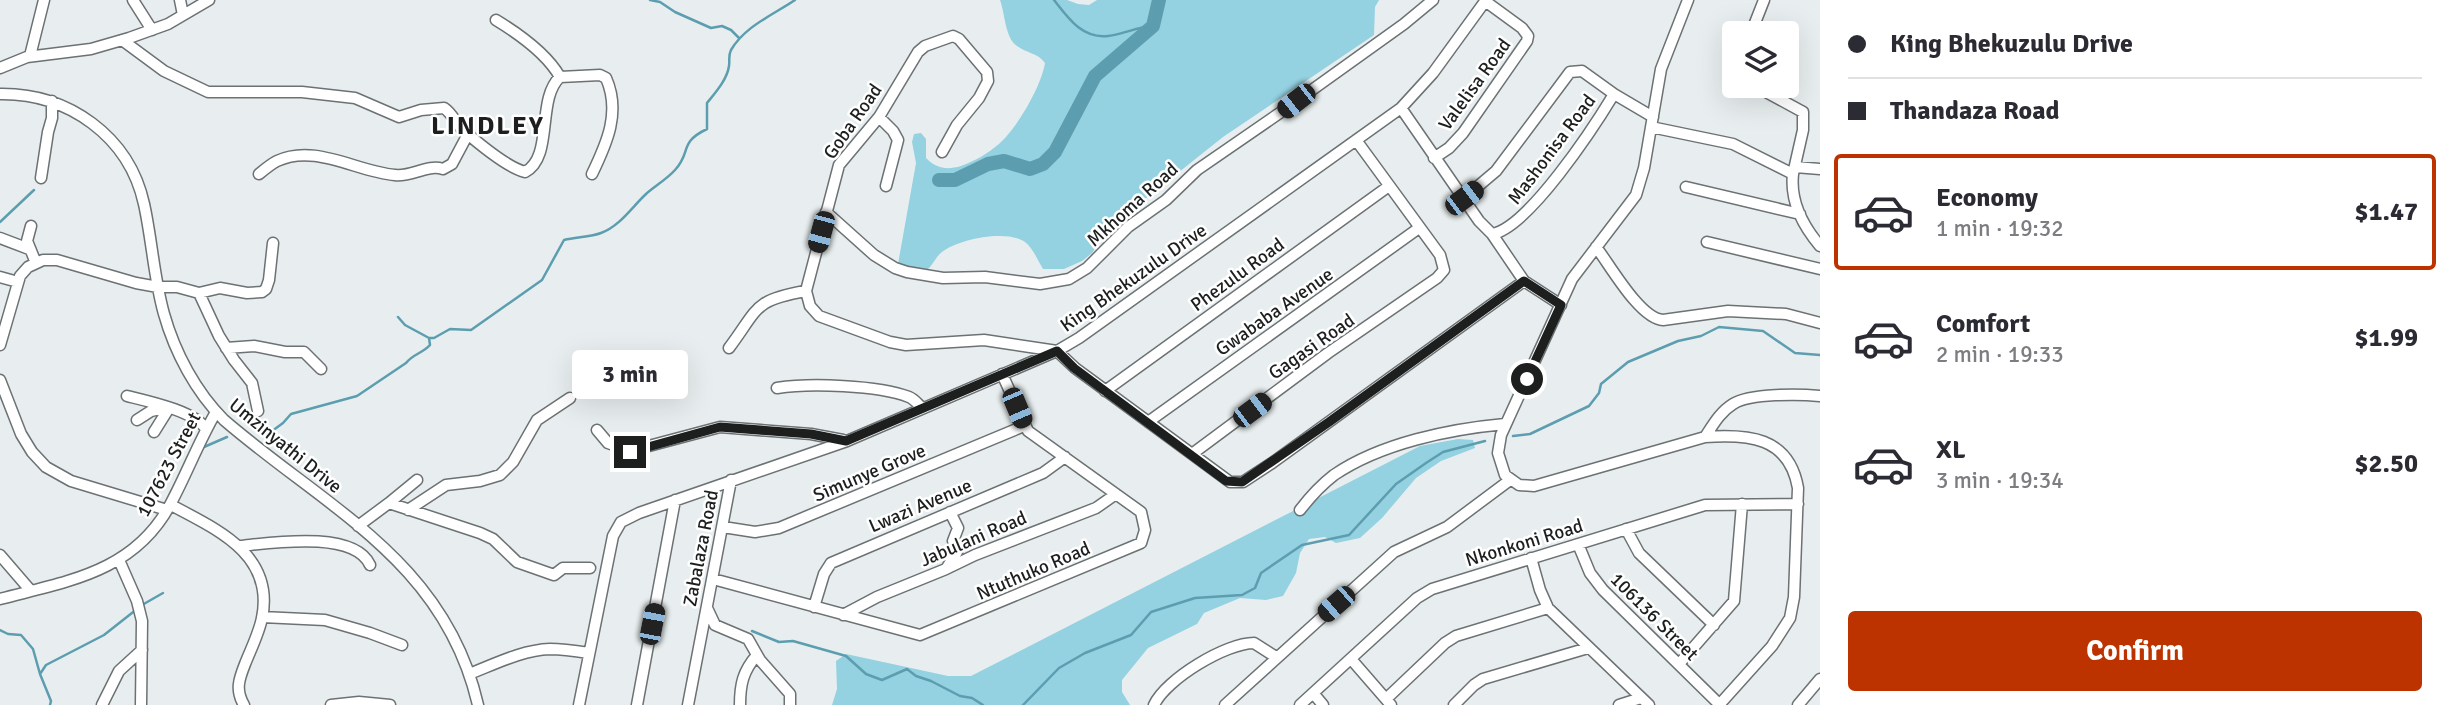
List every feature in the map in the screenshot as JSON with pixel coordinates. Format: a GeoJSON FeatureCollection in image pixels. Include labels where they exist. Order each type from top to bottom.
{"type":"FeatureCollection","features":[{"type":"Feature","properties":{"kind":"street"},"geometry":{"type":"LineString","coordinates":[[30,56],[44,0]]}},
{"type":"Feature","properties":{"kind":"street"},"geometry":{"type":"LineString","coordinates":[[133,0],[152,30]]}},
{"type":"Feature","properties":{"kind":"street"},"geometry":{"type":"LineString","coordinates":[[180,0],[183,16]]}},
{"type":"Feature","properties":{"kind":"street"},"geometry":{"type":"LineString","coordinates":[[0,68],[30,56],[91,49],[122,40],[183,16],[209,0]]}},
{"type":"Feature","properties":{"kind":"street","name":"Mkhoma Road"},"geometry":{"type":"LineString","coordinates":[[826,212],[874,255],[907,272],[943,278],[985,277],[1040,284],[1069,279],[1087,268],[1128,227],[1168,198],[1197,170],[1404,24],[1433,0]]}},
{"type":"Feature","properties":{"kind":"street"},"geometry":{"type":"LineString","coordinates":[[1688,0],[1661,69],[1636,195],[1572,279],[1505,424],[1499,453],[1502,469],[1510,480],[1525,486],[1542,485],[1705,437],[1747,436],[1773,446],[1783,454],[1794,471],[1798,504],[1794,597],[1790,618],[1772,646],[1719,705]]}},
{"type":"Feature","properties":{"kind":"street"},"geometry":{"type":"LineString","coordinates":[[1755,21],[1763,0]]}},
{"type":"Feature","properties":{"kind":"street","name":"King Bhekuzulu Drive"},"geometry":{"type":"LineString","coordinates":[[589,653],[615,530],[621,523],[675,500],[846,441],[1057,351],[1401,108],[1433,74],[1485,1]]}},
{"type":"Feature","properties":{"kind":"street","name":"Valelisa Road"},"geometry":{"type":"LineString","coordinates":[[1434,158],[1449,148],[1463,133],[1527,41],[1528,36],[1522,28],[1485,1]]}},
{"type":"Feature","properties":{"kind":"street"},"geometry":{"type":"LineString","coordinates":[[496,20],[526,41],[554,66],[560,77]]}},
{"type":"Feature","properties":{"kind":"street","name":"Goba Road"},"geometry":{"type":"LineString","coordinates":[[806,291],[839,165],[879,117],[920,50],[951,36],[959,38],[987,72],[988,79],[986,88],[957,125],[942,152]]}},
{"type":"Feature","properties":{"kind":"street"},"geometry":{"type":"LineString","coordinates":[[122,40],[164,71],[208,92],[302,92],[355,98],[399,117],[421,110],[444,108],[468,134],[521,172],[534,166],[555,82],[560,77],[600,75],[606,78],[609,85],[613,117],[605,146],[592,174]]}},
{"type":"Feature","properties":{"kind":"street","name":"Mashonisa Road"},"geometry":{"type":"LineString","coordinates":[[1464,198],[1496,171],[1570,72],[1582,71],[1614,94],[1529,211],[1511,227],[1492,233]]}},
{"type":"Feature","properties":{"kind":"street","name":"Umzinyathi Drive"},"geometry":{"type":"LineString","coordinates":[[0,94],[26,95],[52,101],[97,126],[117,147],[128,164],[144,203],[158,287],[169,332],[189,373],[215,412],[393,555],[427,593],[451,631],[469,674],[478,705]]}},
{"type":"Feature","properties":{"kind":"street"},"geometry":{"type":"LineString","coordinates":[[1614,94],[1652,122],[1733,144],[1794,170],[1820,169]]}},
{"type":"Feature","properties":{"kind":"street"},"geometry":{"type":"LineString","coordinates":[[1777,98],[1803,112],[1803,130],[1794,170],[1793,193],[1808,231],[1820,246]]}},
{"type":"Feature","properties":{"kind":"street"},"geometry":{"type":"LineString","coordinates":[[41,178],[52,118],[52,101]]}},
{"type":"Feature","properties":{"kind":"street"},"geometry":{"type":"LineString","coordinates":[[1401,108],[1524,281],[1561,305]]}},
{"type":"Feature","properties":{"kind":"street"},"geometry":{"type":"LineString","coordinates":[[879,117],[891,128],[898,141],[886,186]]}},
{"type":"Feature","properties":{"kind":"street"},"geometry":{"type":"LineString","coordinates":[[259,174],[277,161],[294,156],[319,157],[399,176],[432,167],[443,169],[452,164],[468,134]]}},
{"type":"Feature","properties":{"kind":"street"},"geometry":{"type":"LineString","coordinates":[[1356,140],[1419,228]]}},
{"type":"Feature","properties":{"kind":"street","name":"Phezulu Road"},"geometry":{"type":"LineString","coordinates":[[1105,390],[1389,186]]}},
{"type":"Feature","properties":{"kind":"street"},"geometry":{"type":"LineString","coordinates":[[1686,187],[1800,214]]}},
{"type":"Feature","properties":{"kind":"street"},"geometry":{"type":"LineString","coordinates":[[31,226],[27,241],[36,262]]}},
{"type":"Feature","properties":{"kind":"street","name":"Gagasi Road"},"geometry":{"type":"LineString","coordinates":[[1192,454],[1328,353],[1437,278],[1444,270],[1444,265],[1419,228]]}},
{"type":"Feature","properties":{"kind":"street","name":"Gwababa Avenue"},"geometry":{"type":"LineString","coordinates":[[1148,422],[1419,228]]}},
{"type":"Feature","properties":{"kind":"street"},"geometry":{"type":"LineString","coordinates":[[0,238],[29,249]]}},
{"type":"Feature","properties":{"kind":"street"},"geometry":{"type":"LineString","coordinates":[[1707,242],[1820,269]]}},
{"type":"Feature","properties":{"kind":"street"},"geometry":{"type":"LineString","coordinates":[[0,345],[18,282],[23,272],[36,262],[57,260],[158,287],[177,287],[200,293],[220,288],[247,293],[265,291],[270,280],[273,243]]}},
{"type":"Feature","properties":{"kind":"street"},"geometry":{"type":"LineString","coordinates":[[1596,247],[1638,305],[1652,318],[1662,320],[1728,311],[1786,314],[1820,323]]}},
{"type":"Feature","properties":{"kind":"street"},"geometry":{"type":"LineString","coordinates":[[0,277],[18,282]]}},
{"type":"Feature","properties":{"kind":"street"},"geometry":{"type":"LineString","coordinates":[[729,348],[755,310],[767,300],[806,291],[810,306],[822,318],[890,342],[906,345],[978,339],[1057,351],[1074,368],[1226,481],[1243,482],[1524,281]]}},
{"type":"Feature","properties":{"kind":"street"},"geometry":{"type":"LineString","coordinates":[[200,293],[226,348],[252,383],[258,411]]}},
{"type":"Feature","properties":{"kind":"street"},"geometry":{"type":"LineString","coordinates":[[226,348],[254,346],[285,352],[304,352],[321,369]]}},
{"type":"Feature","properties":{"kind":"street","name":"Ntuthuko Road"},"geometry":{"type":"LineString","coordinates":[[713,579],[907,633],[923,635],[1139,544],[1144,536],[1143,515],[1024,426],[1002,374]]}},
{"type":"Feature","properties":{"kind":"street"},"geometry":{"type":"LineString","coordinates":[[0,380],[21,434],[32,452],[46,467],[71,481],[169,507],[220,531],[240,546],[250,559],[260,580],[262,617],[239,680],[239,696],[244,705]]}},
{"type":"Feature","properties":{"kind":"street"},"geometry":{"type":"LineString","coordinates":[[777,388],[796,385],[868,389],[909,397],[921,407]]}},
{"type":"Feature","properties":{"kind":"street"},"geometry":{"type":"LineString","coordinates":[[127,396],[169,408],[202,423],[206,429]]}},
{"type":"Feature","properties":{"kind":"street"},"geometry":{"type":"LineString","coordinates":[[408,510],[446,485],[480,481],[500,475],[513,462],[537,420],[570,398]]}},
{"type":"Feature","properties":{"kind":"street"},"geometry":{"type":"LineString","coordinates":[[1705,437],[1725,410],[1741,400],[1819,399]]}},
{"type":"Feature","properties":{"kind":"street"},"geometry":{"type":"LineString","coordinates":[[137,420],[151,411],[169,408]]}},
{"type":"Feature","properties":{"kind":"street"},"geometry":{"type":"LineString","coordinates":[[154,432],[169,408]]}},
{"type":"Feature","properties":{"kind":"street","name":"107623 Street"},"geometry":{"type":"LineString","coordinates":[[0,599],[96,572],[119,560],[150,535],[169,507],[215,412]]}},
{"type":"Feature","properties":{"kind":"street"},"geometry":{"type":"LineString","coordinates":[[1300,510],[1314,493],[1334,476],[1376,452],[1473,428],[1505,424]]}},
{"type":"Feature","properties":{"kind":"street","name":"Simunye Grove"},"geometry":{"type":"LineString","coordinates":[[723,527],[755,532],[779,528],[1024,426]]}},
{"type":"Feature","properties":{"kind":"street"},"geometry":{"type":"LineString","coordinates":[[597,430],[608,443],[630,452],[720,427],[811,434],[846,441]]}},
{"type":"Feature","properties":{"kind":"street","name":"Lwazi Avenue"},"geometry":{"type":"LineString","coordinates":[[814,607],[824,574],[831,563],[1043,473],[1065,457]]}},
{"type":"Feature","properties":{"kind":"street"},"geometry":{"type":"LineString","coordinates":[[358,526],[417,480]]}},
{"type":"Feature","properties":{"kind":"street","name":"Zabalaza Road"},"geometry":{"type":"LineString","coordinates":[[688,705],[731,480]]}},
{"type":"Feature","properties":{"kind":"street"},"geometry":{"type":"LineString","coordinates":[[1225,705],[1394,552],[1447,527],[1510,480]]}},
{"type":"Feature","properties":{"kind":"street","name":"Jabulani Road"},"geometry":{"type":"LineString","coordinates":[[844,615],[877,597],[975,555],[1096,508],[1116,494]]}},
{"type":"Feature","properties":{"kind":"street"},"geometry":{"type":"LineString","coordinates":[[637,705],[675,500]]}},
{"type":"Feature","properties":{"kind":"street"},"geometry":{"type":"LineString","coordinates":[[389,503],[480,533],[500,544],[517,562],[538,570],[554,575],[563,568],[590,568]]}},
{"type":"Feature","properties":{"kind":"street"},"geometry":{"type":"LineString","coordinates":[[1679,664],[1736,596],[1742,504]]}},
{"type":"Feature","properties":{"kind":"street","name":"Nkonkoni Road"},"geometry":{"type":"LineString","coordinates":[[1300,705],[1426,592],[1704,505],[1798,504]]}},
{"type":"Feature","properties":{"kind":"street"},"geometry":{"type":"LineString","coordinates":[[946,569],[957,552],[953,541],[958,528],[950,512]]}},
{"type":"Feature","properties":{"kind":"street"},"geometry":{"type":"LineString","coordinates":[[1626,529],[1639,552],[1714,625]]}},
{"type":"Feature","properties":{"kind":"street"},"geometry":{"type":"LineString","coordinates":[[240,546],[328,542],[361,555],[370,565]]}},
{"type":"Feature","properties":{"kind":"street","name":"106136 Street"},"geometry":{"type":"LineString","coordinates":[[1578,544],[1590,573],[1603,590],[1719,705]]}},
{"type":"Feature","properties":{"kind":"street"},"geometry":{"type":"LineString","coordinates":[[0,555],[31,591]]}},
{"type":"Feature","properties":{"kind":"street"},"geometry":{"type":"LineString","coordinates":[[1531,558],[1548,608],[1645,701]]}},
{"type":"Feature","properties":{"kind":"street"},"geometry":{"type":"LineString","coordinates":[[119,560],[140,612],[141,705]]}},
{"type":"Feature","properties":{"kind":"street"},"geometry":{"type":"LineString","coordinates":[[707,608],[715,625],[748,639],[757,655],[790,694],[790,705]]}},
{"type":"Feature","properties":{"kind":"street"},"geometry":{"type":"LineString","coordinates":[[1351,659],[1388,702],[1456,636],[1548,608]]}},
{"type":"Feature","properties":{"kind":"street"},"geometry":{"type":"LineString","coordinates":[[262,617],[325,620],[402,645]]}},
{"type":"Feature","properties":{"kind":"street"},"geometry":{"type":"LineString","coordinates":[[1154,705],[1160,696],[1189,671],[1230,648],[1254,643],[1276,657]]}},
{"type":"Feature","properties":{"kind":"street"},"geometry":{"type":"LineString","coordinates":[[1457,704],[1483,679],[1588,648]]}},
{"type":"Feature","properties":{"kind":"street"},"geometry":{"type":"LineString","coordinates":[[102,705],[119,671],[142,650]]}},
{"type":"Feature","properties":{"kind":"street"},"geometry":{"type":"LineString","coordinates":[[469,674],[537,650],[589,653],[579,705]]}},
{"type":"Feature","properties":{"kind":"street"},"geometry":{"type":"LineString","coordinates":[[740,705],[740,684],[749,664],[757,655]]}},
{"type":"Feature","properties":{"kind":"street"},"geometry":{"type":"LineString","coordinates":[[1798,705],[1820,680]]}},
{"type":"Feature","properties":{"kind":"street"},"geometry":{"type":"LineString","coordinates":[[1313,694],[1323,705]]}},
{"type":"Feature","properties":{"kind":"street"},"geometry":{"type":"LineString","coordinates":[[1619,705],[1645,701]]}},
{"type":"Feature","properties":{"kind":"street"},"geometry":{"type":"LineString","coordinates":[[331,705],[359,702],[390,705]]}},
{"type":"Feature","properties":{"kind":"shaded area"},"geometry":{"type":"Polygon","coordinates":[[[1000,0],[1067,0],[1089,5],[1097,0],[1379,0],[1375,7],[1374,35],[1223,137],[1110,227],[1092,253],[1082,261],[1064,269],[1043,269],[1025,242],[1007,236],[995,236],[949,247],[926,270],[911,270],[898,264],[916,163],[912,142],[914,134],[921,133],[926,139],[926,158],[942,168],[971,162],[999,144],[1013,128],[1043,73],[1045,63],[1017,46],[1010,37],[1000,0]]]}},
{"type":"Feature","properties":{"kind":"shaded area"},"geometry":{"type":"Polygon","coordinates":[[[1458,439],[1473,440],[1475,448],[1441,461],[1416,478],[1382,518],[1360,538],[1336,543],[1325,537],[1309,539],[1300,553],[1296,573],[1283,596],[1266,600],[1240,598],[1204,613],[1197,624],[1148,648],[1122,680],[1122,692],[1130,705],[832,705],[837,689],[836,661],[846,654],[948,676],[971,676],[1420,446],[1458,439]]]}},
{"type":"Feature","properties":{"kind":"waterway"},"geometry":{"type":"LineString","coordinates":[[650,0],[660,2],[711,28],[722,26],[739,38]]}},
{"type":"Feature","properties":{"kind":"waterway"},"geometry":{"type":"LineString","coordinates":[[398,317],[405,325],[429,338],[450,329],[471,330],[542,280],[564,240],[597,234],[614,226],[675,170],[692,139],[707,129],[707,103],[726,76],[730,52],[737,42],[760,22],[795,0]]}},
{"type":"Feature","properties":{"kind":"waterway"},"geometry":{"type":"LineString","coordinates":[[1054,0],[1076,26],[1091,34],[1108,36],[1153,26]]}},
{"type":"Feature","properties":{"kind":"waterway"},"geometry":{"type":"LineString","coordinates":[[939,180],[955,180],[988,164],[1004,161],[1030,169],[1043,164],[1055,152],[1095,76],[1153,26],[1159,0]]}},
{"type":"Feature","properties":{"kind":"waterway"},"geometry":{"type":"LineString","coordinates":[[0,222],[34,190]]}},
{"type":"Feature","properties":{"kind":"waterway"},"geometry":{"type":"LineString","coordinates":[[1513,436],[1530,434],[1589,406],[1599,393],[1601,384],[1628,362],[1719,327],[1763,331],[1795,353],[1820,355]]}},
{"type":"Feature","properties":{"kind":"waterway"},"geometry":{"type":"LineString","coordinates":[[264,437],[291,414],[357,396],[427,348],[430,345],[429,338]]}},
{"type":"Feature","properties":{"kind":"waterway"},"geometry":{"type":"LineString","coordinates":[[204,447],[227,437]]}},
{"type":"Feature","properties":{"kind":"waterway"},"geometry":{"type":"LineString","coordinates":[[1023,705],[1059,668],[1085,653],[1131,635],[1151,612],[1195,598],[1242,595],[1255,588],[1261,573],[1302,545],[1349,535],[1396,484],[1443,452],[1485,441]]}},
{"type":"Feature","properties":{"kind":"waterway"},"geometry":{"type":"LineString","coordinates":[[142,605],[163,593]]}},
{"type":"Feature","properties":{"kind":"waterway"},"geometry":{"type":"LineString","coordinates":[[40,674],[46,665],[104,635],[137,609]]}},
{"type":"Feature","properties":{"kind":"waterway"},"geometry":{"type":"LineString","coordinates":[[0,630],[21,635],[33,649],[51,701],[50,705]]}},
{"type":"Feature","properties":{"kind":"waterway"},"geometry":{"type":"LineString","coordinates":[[752,631],[779,642],[793,641],[846,656],[866,674],[882,680],[907,669],[916,676],[983,705]]}},
{"type":"Feature","properties":{"kind":"district","name":"LINDLEY"},"geometry":{"type":"Point","coordinates":[488,125]}},
{"type":"Feature","properties":{"kind":"route"},"geometry":{"type":"LineString","coordinates":[[630,452],[720,427],[811,434],[846,441],[1057,351],[1074,368],[1226,481],[1242,482],[1524,281],[1561,305],[1527,379]]}}]}
